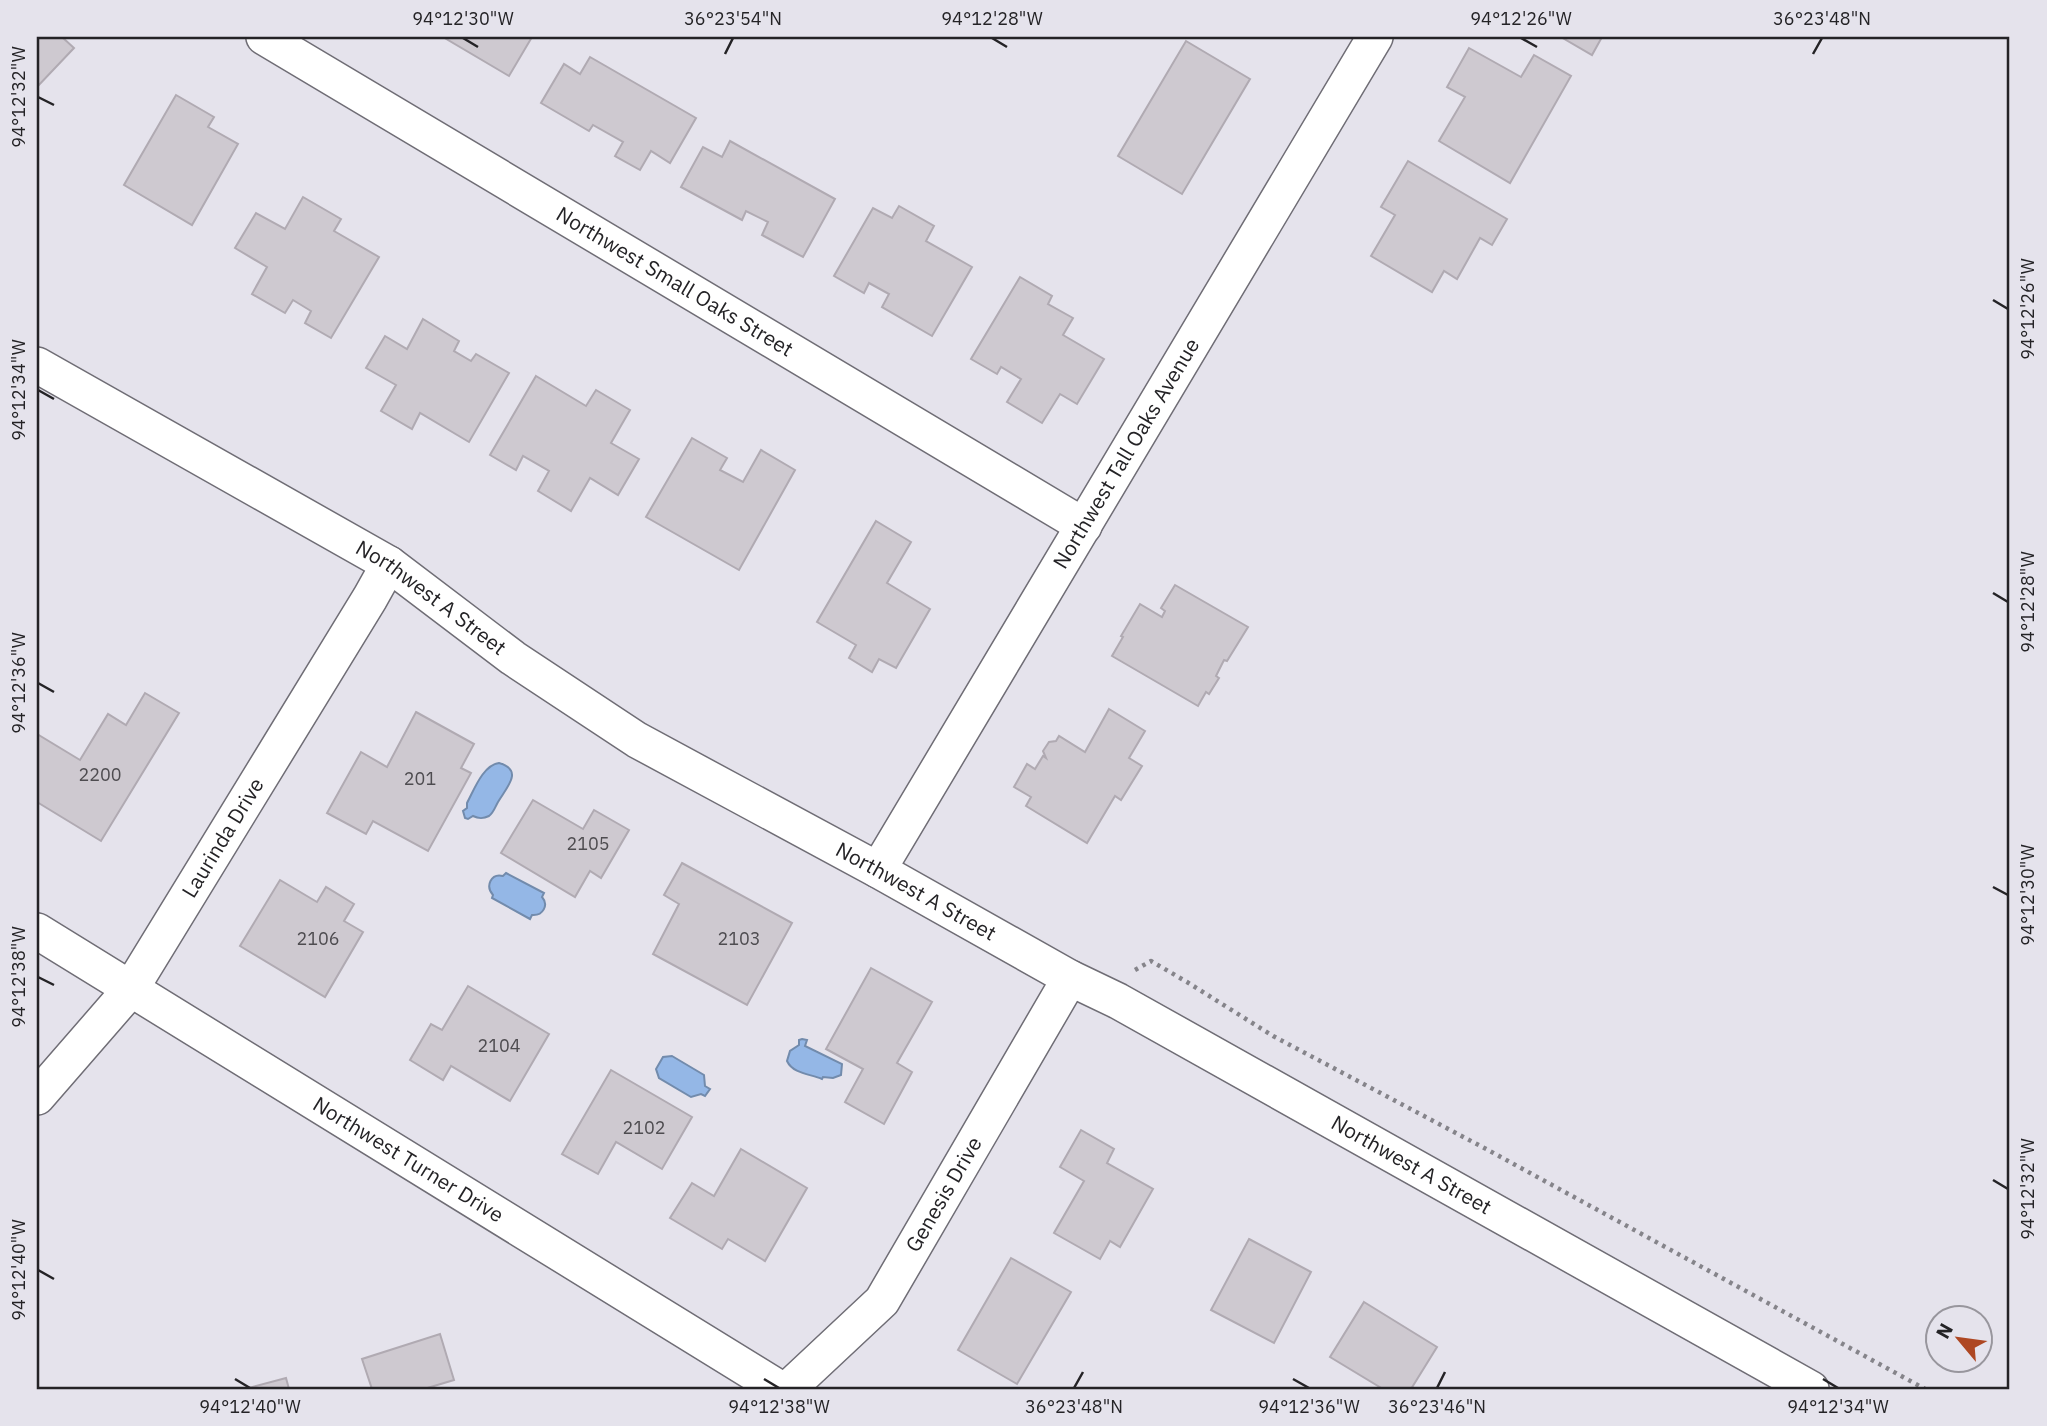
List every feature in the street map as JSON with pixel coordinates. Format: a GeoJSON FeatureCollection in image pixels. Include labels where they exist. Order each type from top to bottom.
{"type":"FeatureCollection","features":[{"type":"Feature","properties":{"kind":"street","name":"Northwest Small Oaks Street"},"geometry":{"type":"LineString","coordinates":[[264,37],[1084,526]]}},
{"type":"Feature","properties":{"kind":"street","name":"Northwest Tall Oaks Avenue"},"geometry":{"type":"LineString","coordinates":[[878,870],[1375,37]]}},
{"type":"Feature","properties":{"kind":"street","name":"Northwest A Street"},"geometry":{"type":"LineString","coordinates":[[37,365],[389,565],[513,658],[637,740],[878,870],[1070,978],[1130,1008],[1811,1389]]}},
{"type":"Feature","properties":{"kind":"street","name":"Laurinda Drive"},"geometry":{"type":"LineString","coordinates":[[37,1097],[130,990],[389,565]]}},
{"type":"Feature","properties":{"kind":"street","name":"Northwest Turner Drive"},"geometry":{"type":"LineString","coordinates":[[37,931],[780,1389]]}},
{"type":"Feature","properties":{"kind":"street","name":"Genesis Drive"},"geometry":{"type":"LineString","coordinates":[[788,1389],[882,1301],[1070,978]]}},
{"type":"Feature","properties":{"kind":"path"},"geometry":{"type":"LineString","coordinates":[[1134,971],[1151,961],[1273,1036],[1500,1156],[1925,1389]]}},
{"type":"Feature","properties":{"kind":"water"},"geometry":{"type":"Polygon","coordinates":[[[499,763],[507,766],[512,774],[509,785],[493,811],[485,818],[465,818],[463,811],[467,808],[480,779],[488,768],[499,763]]]}},
{"type":"Feature","properties":{"kind":"water"},"geometry":{"type":"Polygon","coordinates":[[[506,873],[544,893],[542,897],[545,906],[542,912],[532,915],[530,919],[492,898],[489,884],[492,878],[506,873]]]}},
{"type":"Feature","properties":{"kind":"water"},"geometry":{"type":"Polygon","coordinates":[[[799,1040],[807,1040],[805,1046],[842,1064],[841,1075],[822,1079],[798,1071],[790,1065],[787,1061],[790,1051],[799,1045],[799,1040]]]}},
{"type":"Feature","properties":{"kind":"water"},"geometry":{"type":"Polygon","coordinates":[[[672,1056],[704,1075],[705,1086],[710,1089],[705,1096],[701,1094],[691,1097],[659,1078],[656,1069],[663,1057],[672,1056]]]}},
{"type":"Feature","properties":{"kind":"building"},"geometry":{"type":"Polygon","coordinates":[[[37,37],[62,37],[74,48],[37,87],[37,37]]]}},
{"type":"Feature","properties":{"kind":"building"},"geometry":{"type":"Polygon","coordinates":[[[443,37],[532,37],[509,76],[443,37]]]}},
{"type":"Feature","properties":{"kind":"building"},"geometry":{"type":"Polygon","coordinates":[[[1561,37],[1602,37],[1592,55],[1561,37]]]}},
{"type":"Feature","properties":{"kind":"building"},"geometry":{"type":"Polygon","coordinates":[[[1186,41],[1250,79],[1182,194],[1118,156],[1186,41]]]}},
{"type":"Feature","properties":{"kind":"building"},"geometry":{"type":"Polygon","coordinates":[[[1469,48],[1521,77],[1534,55],[1571,76],[1510,183],[1439,141],[1465,97],[1447,87],[1469,48]]]}},
{"type":"Feature","properties":{"kind":"building"},"geometry":{"type":"Polygon","coordinates":[[[590,57],[696,118],[670,163],[651,151],[640,170],[615,156],[623,142],[593,125],[589,131],[541,103],[564,64],[580,74],[590,57]]]}},
{"type":"Feature","properties":{"kind":"building"},"geometry":{"type":"Polygon","coordinates":[[[176,95],[214,117],[208,127],[238,144],[192,225],[124,185],[176,95]]]}},
{"type":"Feature","properties":{"kind":"building"},"geometry":{"type":"Polygon","coordinates":[[[730,141],[835,199],[803,257],[762,235],[768,222],[746,211],[742,220],[681,187],[703,147],[722,157],[730,141]]]}},
{"type":"Feature","properties":{"kind":"building"},"geometry":{"type":"Polygon","coordinates":[[[1408,161],[1507,219],[1492,245],[1480,238],[1457,279],[1444,271],[1432,292],[1371,256],[1395,215],[1381,207],[1408,161]]]}},
{"type":"Feature","properties":{"kind":"building"},"geometry":{"type":"Polygon","coordinates":[[[303,197],[341,219],[334,231],[379,257],[331,338],[305,323],[311,311],[293,300],[285,313],[252,294],[267,267],[235,248],[256,213],[285,229],[303,197]]]}},
{"type":"Feature","properties":{"kind":"building"},"geometry":{"type":"Polygon","coordinates":[[[899,206],[934,226],[926,241],[972,267],[932,336],[882,307],[889,294],[869,283],[864,293],[834,276],[873,208],[892,218],[899,206]]]}},
{"type":"Feature","properties":{"kind":"building"},"geometry":{"type":"Polygon","coordinates":[[[1020,277],[1052,296],[1048,304],[1073,318],[1063,335],[1104,359],[1077,404],[1060,394],[1042,423],[1007,402],[1021,379],[1001,367],[997,374],[971,359],[1020,277]]]}},
{"type":"Feature","properties":{"kind":"building"},"geometry":{"type":"Polygon","coordinates":[[[423,319],[459,341],[454,351],[471,361],[476,354],[509,373],[469,442],[420,413],[412,429],[381,411],[396,385],[366,368],[385,336],[407,349],[423,319]]]}},
{"type":"Feature","properties":{"kind":"building"},"geometry":{"type":"Polygon","coordinates":[[[536,376],[586,406],[596,390],[630,410],[611,443],[639,459],[618,495],[590,478],[571,511],[538,491],[549,471],[523,456],[516,470],[490,455],[536,376]]]}},
{"type":"Feature","properties":{"kind":"building"},"geometry":{"type":"Polygon","coordinates":[[[692,438],[727,458],[720,470],[743,482],[761,450],[795,470],[739,570],[646,517],[692,438]]]}},
{"type":"Feature","properties":{"kind":"building"},"geometry":{"type":"Polygon","coordinates":[[[876,521],[911,542],[887,583],[930,609],[896,668],[879,659],[872,672],[849,658],[856,645],[817,622],[876,521]]]}},
{"type":"Feature","properties":{"kind":"building"},"geometry":{"type":"Polygon","coordinates":[[[1175,585],[1248,627],[1227,661],[1224,660],[1216,676],[1219,678],[1209,694],[1206,692],[1198,706],[1112,656],[1140,604],[1162,617],[1165,611],[1161,608],[1175,585]]]}},
{"type":"Feature","properties":{"kind":"building"},"geometry":{"type":"Polygon","coordinates":[[[145,693],[179,713],[101,841],[37,802],[37,734],[80,760],[108,714],[126,725],[145,693]]]}},
{"type":"Feature","properties":{"kind":"building"},"geometry":{"type":"Polygon","coordinates":[[[1109,709],[1145,731],[1129,758],[1142,766],[1121,800],[1115,796],[1087,843],[1026,806],[1031,797],[1014,787],[1027,764],[1035,769],[1043,756],[1046,758],[1043,751],[1049,742],[1056,741],[1059,736],[1085,752],[1109,709]]]}},
{"type":"Feature","properties":{"kind":"building"},"geometry":{"type":"Polygon","coordinates":[[[416,712],[474,744],[461,768],[471,773],[428,851],[373,821],[366,834],[327,813],[361,752],[387,767],[416,712]]]}},
{"type":"Feature","properties":{"kind":"building"},"geometry":{"type":"Polygon","coordinates":[[[533,800],[583,829],[594,810],[629,830],[601,878],[590,871],[575,897],[501,853],[533,800]]]}},
{"type":"Feature","properties":{"kind":"building"},"geometry":{"type":"Polygon","coordinates":[[[682,863],[792,923],[747,1005],[653,954],[679,904],[664,895],[682,863]]]}},
{"type":"Feature","properties":{"kind":"building"},"geometry":{"type":"Polygon","coordinates":[[[280,880],[317,902],[326,887],[354,904],[344,921],[363,932],[325,997],[240,946],[280,880]]]}},
{"type":"Feature","properties":{"kind":"building"},"geometry":{"type":"Polygon","coordinates":[[[871,968],[932,1002],[897,1063],[912,1072],[884,1124],[845,1102],[863,1069],[826,1049],[871,968]]]}},
{"type":"Feature","properties":{"kind":"building"},"geometry":{"type":"Polygon","coordinates":[[[468,986],[549,1034],[510,1101],[451,1066],[443,1080],[410,1060],[431,1024],[442,1030],[468,986]]]}},
{"type":"Feature","properties":{"kind":"building"},"geometry":{"type":"Polygon","coordinates":[[[611,1070],[692,1117],[662,1169],[616,1142],[598,1174],[562,1154],[611,1070]]]}},
{"type":"Feature","properties":{"kind":"building"},"geometry":{"type":"Polygon","coordinates":[[[1081,1130],[1114,1149],[1107,1163],[1153,1189],[1120,1247],[1110,1241],[1100,1259],[1054,1233],[1084,1181],[1060,1167],[1081,1130]]]}},
{"type":"Feature","properties":{"kind":"building"},"geometry":{"type":"Polygon","coordinates":[[[741,1149],[807,1188],[765,1261],[728,1239],[722,1249],[670,1218],[692,1183],[714,1196],[741,1149]]]}},
{"type":"Feature","properties":{"kind":"building"},"geometry":{"type":"Polygon","coordinates":[[[1249,1239],[1311,1272],[1274,1343],[1211,1310],[1249,1239]]]}},
{"type":"Feature","properties":{"kind":"building"},"geometry":{"type":"Polygon","coordinates":[[[1011,1258],[1071,1292],[1017,1384],[958,1350],[1011,1258]]]}},
{"type":"Feature","properties":{"kind":"building"},"geometry":{"type":"Polygon","coordinates":[[[1364,1302],[1437,1347],[1411,1389],[1383,1389],[1330,1357],[1364,1302]]]}},
{"type":"Feature","properties":{"kind":"building"},"geometry":{"type":"Polygon","coordinates":[[[440,1334],[454,1380],[424,1389],[372,1389],[362,1359],[440,1334]]]}},
{"type":"Feature","properties":{"kind":"building"},"geometry":{"type":"Polygon","coordinates":[[[286,1378],[289,1389],[245,1389],[286,1378]]]}}]}
